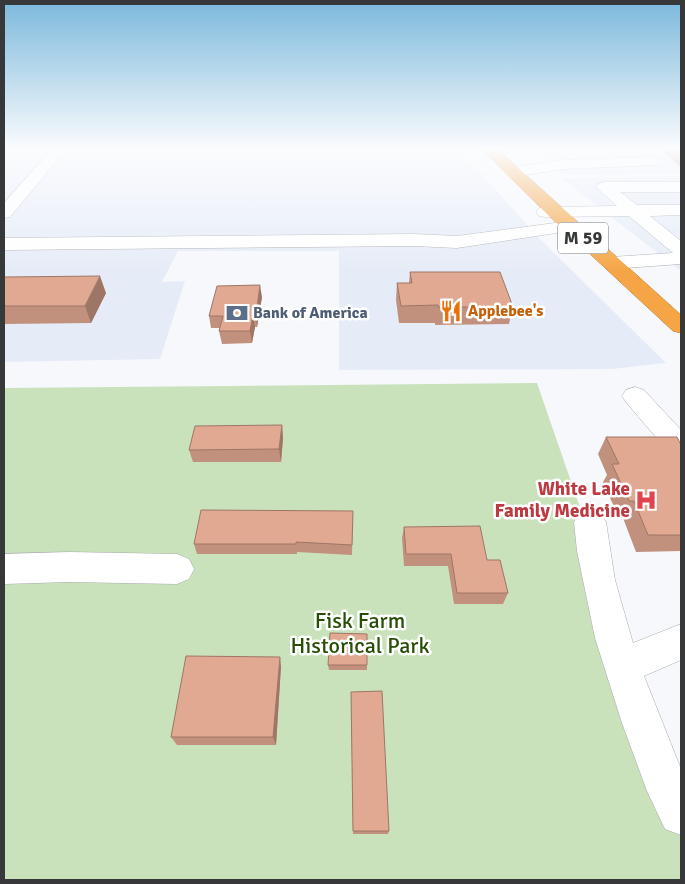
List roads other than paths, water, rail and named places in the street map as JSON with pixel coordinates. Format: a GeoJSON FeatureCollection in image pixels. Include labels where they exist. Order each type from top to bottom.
{"type":"FeatureCollection","features":[{"type":"Feature","properties":{"kind":"highway","name":"M 59"},"geometry":{"type":"LineString","coordinates":[[531,189],[681,326]]}},
{"type":"Feature","properties":{"kind":"lane"},"geometry":{"type":"LineString","coordinates":[[4,213],[24,189]]}},
{"type":"Feature","properties":{"kind":"lane"},"geometry":{"type":"LineString","coordinates":[[607,189],[679,249]]}},
{"type":"Feature","properties":{"kind":"lane"},"geometry":{"type":"LineString","coordinates":[[414,240],[444,228],[554,211],[681,210]]}},
{"type":"Feature","properties":{"kind":"lane"},"geometry":{"type":"LineString","coordinates":[[4,244],[414,240],[457,242],[570,226]]}},
{"type":"Feature","properties":{"kind":"lane"},"geometry":{"type":"LineString","coordinates":[[611,263],[679,249]]}},
{"type":"Feature","properties":{"kind":"lane"},"geometry":{"type":"LineString","coordinates":[[634,396],[681,448]]}},
{"type":"Feature","properties":{"kind":"lane"},"geometry":{"type":"LineString","coordinates":[[590,522],[598,583],[623,666],[639,716],[659,766],[681,813]]}},
{"type":"Feature","properties":{"kind":"lane"},"geometry":{"type":"LineString","coordinates":[[4,569],[69,567],[177,569]]}},
{"type":"Feature","properties":{"kind":"lane"},"geometry":{"type":"LineString","coordinates":[[623,666],[681,642]]}},
{"type":"Feature","properties":{"kind":"place","name":"Applebee's"},"geometry":{"type":"Point","coordinates":[451,311]}},
{"type":"Feature","properties":{"kind":"place","name":"Bank of America"},"geometry":{"type":"Point","coordinates":[237,313]}},
{"type":"Feature","properties":{"kind":"place","name":"White Lake Family Medicine"},"geometry":{"type":"Point","coordinates":[646,500]}},
{"type":"Feature","properties":{"kind":"park label","name":"Fisk Farm Historical Park"},"geometry":{"type":"Point","coordinates":[360,632]}}]}
